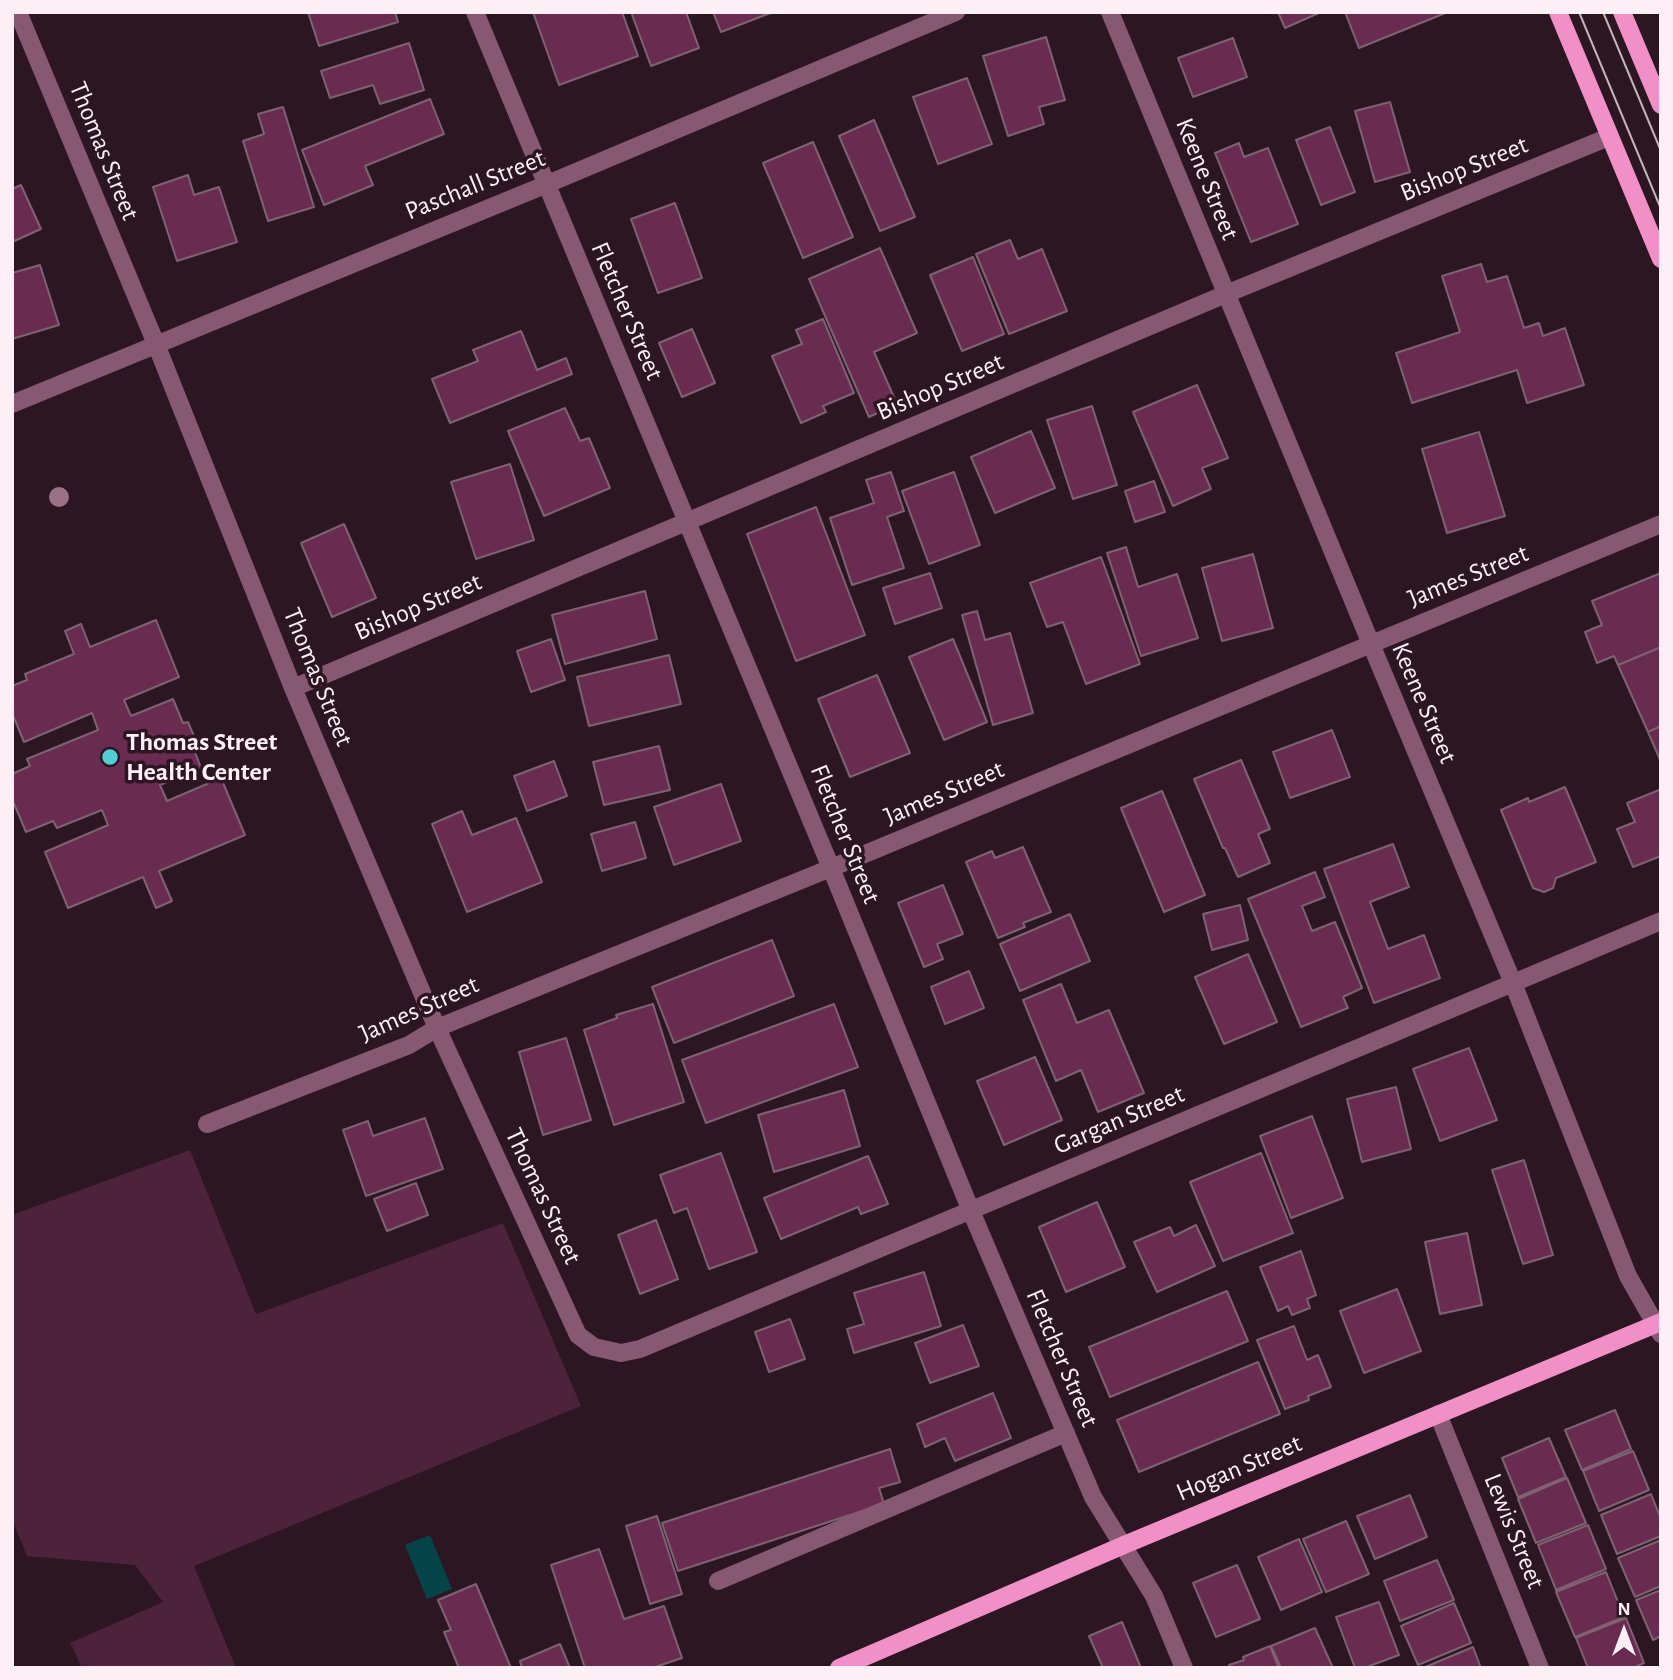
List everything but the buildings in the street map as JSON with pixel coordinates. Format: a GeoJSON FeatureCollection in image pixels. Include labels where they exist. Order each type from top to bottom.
{"type":"FeatureCollection","features":[{"type":"Feature","properties":{"kind":"main road"},"geometry":{"type":"LineString","coordinates":[[1558,12],[1661,259]]}},
{"type":"Feature","properties":{"kind":"main road"},"geometry":{"type":"LineString","coordinates":[[1622,12],[1661,105]]}},
{"type":"Feature","properties":{"kind":"main road","name":"Hogan Street"},"geometry":{"type":"LineString","coordinates":[[839,1668],[1438,1414],[1659,1327]]}},
{"type":"Feature","properties":{"kind":"street","name":"Thomas Street"},"geometry":{"type":"LineString","coordinates":[[18,12],[156,344],[293,688],[437,1028],[578,1335],[594,1347]]}},
{"type":"Feature","properties":{"kind":"street","name":"Fletcher Street"},"geometry":{"type":"LineString","coordinates":[[475,12],[971,1211],[1093,1497],[1154,1596],[1184,1668]]}},
{"type":"Feature","properties":{"kind":"street","name":"Paschall Street"},"geometry":{"type":"LineString","coordinates":[[12,404],[545,185],[956,12]]}},
{"type":"Feature","properties":{"kind":"street","name":"Keene Street"},"geometry":{"type":"LineString","coordinates":[[1110,12],[1513,983],[1628,1276],[1659,1327]]}},
{"type":"Feature","properties":{"kind":"street","name":"Bishop Street"},"geometry":{"type":"LineString","coordinates":[[293,688],[1226,294],[1609,137]]}},
{"type":"Feature","properties":{"kind":"street","name":"James Street"},"geometry":{"type":"LineString","coordinates":[[208,1124],[409,1045],[437,1028],[1661,524]]}},
{"type":"Feature","properties":{"kind":"street","name":"Gargan Street"},"geometry":{"type":"LineString","coordinates":[[594,1347],[621,1353],[640,1349],[1661,921]]}},
{"type":"Feature","properties":{"kind":"street","name":"Lewis Street"},"geometry":{"type":"LineString","coordinates":[[1438,1414],[1540,1668]]}},
{"type":"Feature","properties":{"kind":"street"},"geometry":{"type":"LineString","coordinates":[[718,1581],[1066,1433]]}},
{"type":"Feature","properties":{"kind":"shaded area"},"geometry":{"type":"Polygon","coordinates":[[[190,1150],[256,1314],[503,1223],[581,1406],[194,1566],[236,1668],[82,1668],[70,1643],[163,1602],[135,1565],[27,1556],[12,1519],[12,1215],[190,1150]]]}},
{"type":"Feature","properties":{"kind":"water"},"geometry":{"type":"Polygon","coordinates":[[[430,1535],[452,1589],[427,1599],[405,1545],[430,1535]]]}},
{"type":"Feature","properties":{"kind":"tram line"},"geometry":{"type":"LineString","coordinates":[[1579,12],[1661,209]]}},
{"type":"Feature","properties":{"kind":"tram line"},"geometry":{"type":"LineString","coordinates":[[1603,12],[1661,151]]}},
{"type":"Feature","properties":{"kind":"place","name":"Thomas Street Health Center"},"geometry":{"type":"Point","coordinates":[110,757]}}]}
